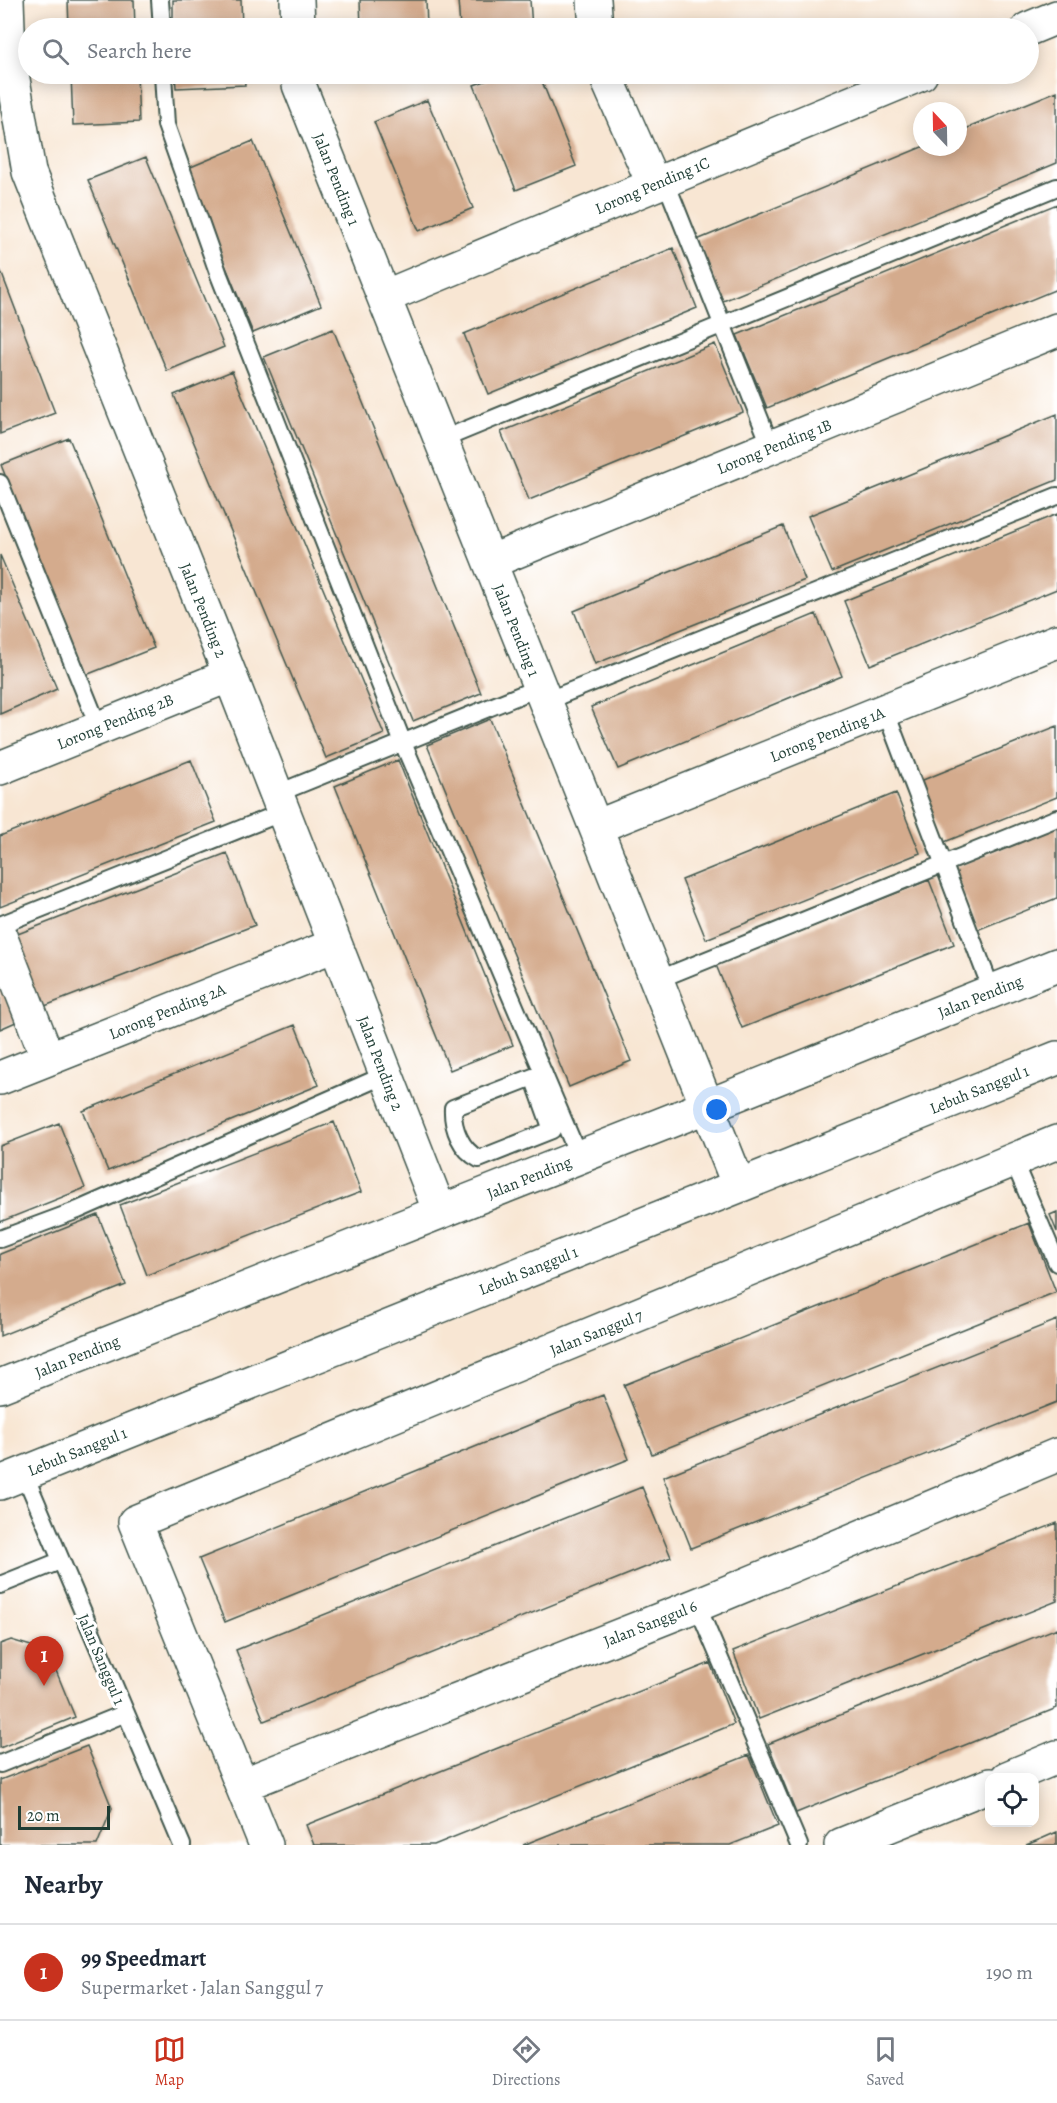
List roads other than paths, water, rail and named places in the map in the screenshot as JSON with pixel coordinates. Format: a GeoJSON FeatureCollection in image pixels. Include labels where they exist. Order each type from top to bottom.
{"type":"FeatureCollection","features":[{"type":"Feature","properties":{"kind":"street","name":"Jalan Pending 2"},"geometry":{"type":"LineString","coordinates":[[7,0],[4,56],[29,172],[230,675],[440,1212]]}},
{"type":"Feature","properties":{"kind":"street"},"geometry":{"type":"LineString","coordinates":[[297,0],[298,18]]}},
{"type":"Feature","properties":{"kind":"street"},"geometry":{"type":"LineString","coordinates":[[594,0],[595,18]]}},
{"type":"Feature","properties":{"kind":"street"},"geometry":{"type":"LineString","coordinates":[[1039,25],[1057,17]]}},
{"type":"Feature","properties":{"kind":"street","name":"Jalan Pending 1"},"geometry":{"type":"LineString","coordinates":[[299,84],[740,1186]]}},
{"type":"Feature","properties":{"kind":"street"},"geometry":{"type":"LineString","coordinates":[[610,84],[659,183]]}},
{"type":"Feature","properties":{"kind":"street","name":"Lorong Pending 1C"},"geometry":{"type":"LineString","coordinates":[[384,297],[897,84]]}},
{"type":"Feature","properties":{"kind":"street","name":"Lorong Pending 1B"},"geometry":{"type":"LineString","coordinates":[[490,562],[1057,330]]}},
{"type":"Feature","properties":{"kind":"street","name":"Lorong Pending 1A"},"geometry":{"type":"LineString","coordinates":[[596,827],[1057,640]]}},
{"type":"Feature","properties":{"kind":"street","name":"Lorong Pending 2B"},"geometry":{"type":"LineString","coordinates":[[0,768],[230,675]]}},
{"type":"Feature","properties":{"kind":"street"},"geometry":{"type":"LineString","coordinates":[[0,936],[48,1059]]}},
{"type":"Feature","properties":{"kind":"street","name":"Lorong Pending 2A"},"geometry":{"type":"LineString","coordinates":[[0,1077],[334,945]]}},
{"type":"Feature","properties":{"kind":"street","name":"Jalan Pending"},"geometry":{"type":"LineString","coordinates":[[0,1386],[708,1106],[1057,964]]}},
{"type":"Feature","properties":{"kind":"street","name":"Lebuh Sanggul 1"},"geometry":{"type":"LineString","coordinates":[[12,1478],[1057,1058]]}},
{"type":"Feature","properties":{"kind":"street","name":"Jalan Sanggul 7"},"geometry":{"type":"LineString","coordinates":[[242,1785],[135,1522],[1057,1142]]}},
{"type":"Feature","properties":{"kind":"street","name":"Jalan Sanggul 6"},"geometry":{"type":"LineString","coordinates":[[242,1785],[697,1605],[1057,1455]]}},
{"type":"Feature","properties":{"kind":"street"},"geometry":{"type":"LineString","coordinates":[[1019,1773],[1057,1757]]}},
{"type":"Feature","properties":{"kind":"street"},"geometry":{"type":"LineString","coordinates":[[242,1785],[266,1845]]}},
{"type":"Feature","properties":{"kind":"street"},"geometry":{"type":"LineString","coordinates":[[841,1845],[985,1787]]}},
{"type":"Feature","properties":{"kind":"lane"},"geometry":{"type":"LineString","coordinates":[[160,0],[161,18]]}},
{"type":"Feature","properties":{"kind":"lane"},"geometry":{"type":"LineString","coordinates":[[164,84],[166,125],[215,265],[403,743],[539,1075],[579,1157]]}},
{"type":"Feature","properties":{"kind":"lane"},"geometry":{"type":"LineString","coordinates":[[659,183],[723,324],[771,447]]}},
{"type":"Feature","properties":{"kind":"lane"},"geometry":{"type":"LineString","coordinates":[[441,440],[1057,187]]}},
{"type":"Feature","properties":{"kind":"lane"},"geometry":{"type":"LineString","coordinates":[[0,483],[99,728]]}},
{"type":"Feature","properties":{"kind":"lane"},"geometry":{"type":"LineString","coordinates":[[0,925],[280,803],[403,743],[543,694],[1057,495]]}},
{"type":"Feature","properties":{"kind":"lane"},"geometry":{"type":"LineString","coordinates":[[885,710],[992,991]]}},
{"type":"Feature","properties":{"kind":"lane"},"geometry":{"type":"LineString","coordinates":[[657,980],[1057,818]]}},
{"type":"Feature","properties":{"kind":"lane"},"geometry":{"type":"LineString","coordinates":[[0,1239],[78,1210],[385,1075]]}},
{"type":"Feature","properties":{"kind":"lane"},"geometry":{"type":"LineString","coordinates":[[539,1075],[552,1130],[479,1159],[467,1154],[452,1122],[453,1108],[539,1075]]}},
{"type":"Feature","properties":{"kind":"lane"},"geometry":{"type":"LineString","coordinates":[[1013,1160],[1057,1263]]}},
{"type":"Feature","properties":{"kind":"lane","name":"Jalan Sanggul 1"},"geometry":{"type":"LineString","coordinates":[[12,1478],[60,1561],[182,1845]]}},
{"type":"Feature","properties":{"kind":"lane"},"geometry":{"type":"LineString","coordinates":[[0,1585],[60,1561]]}},
{"type":"Feature","properties":{"kind":"lane"},"geometry":{"type":"LineString","coordinates":[[697,1605],[799,1845]]}},
{"type":"Feature","properties":{"kind":"lane"},"geometry":{"type":"LineString","coordinates":[[0,1764],[126,1713]]}},
{"type":"Feature","properties":{"kind":"place","name":"99 Speedmart"},"geometry":{"type":"Point","coordinates":[44,1686]}}]}
